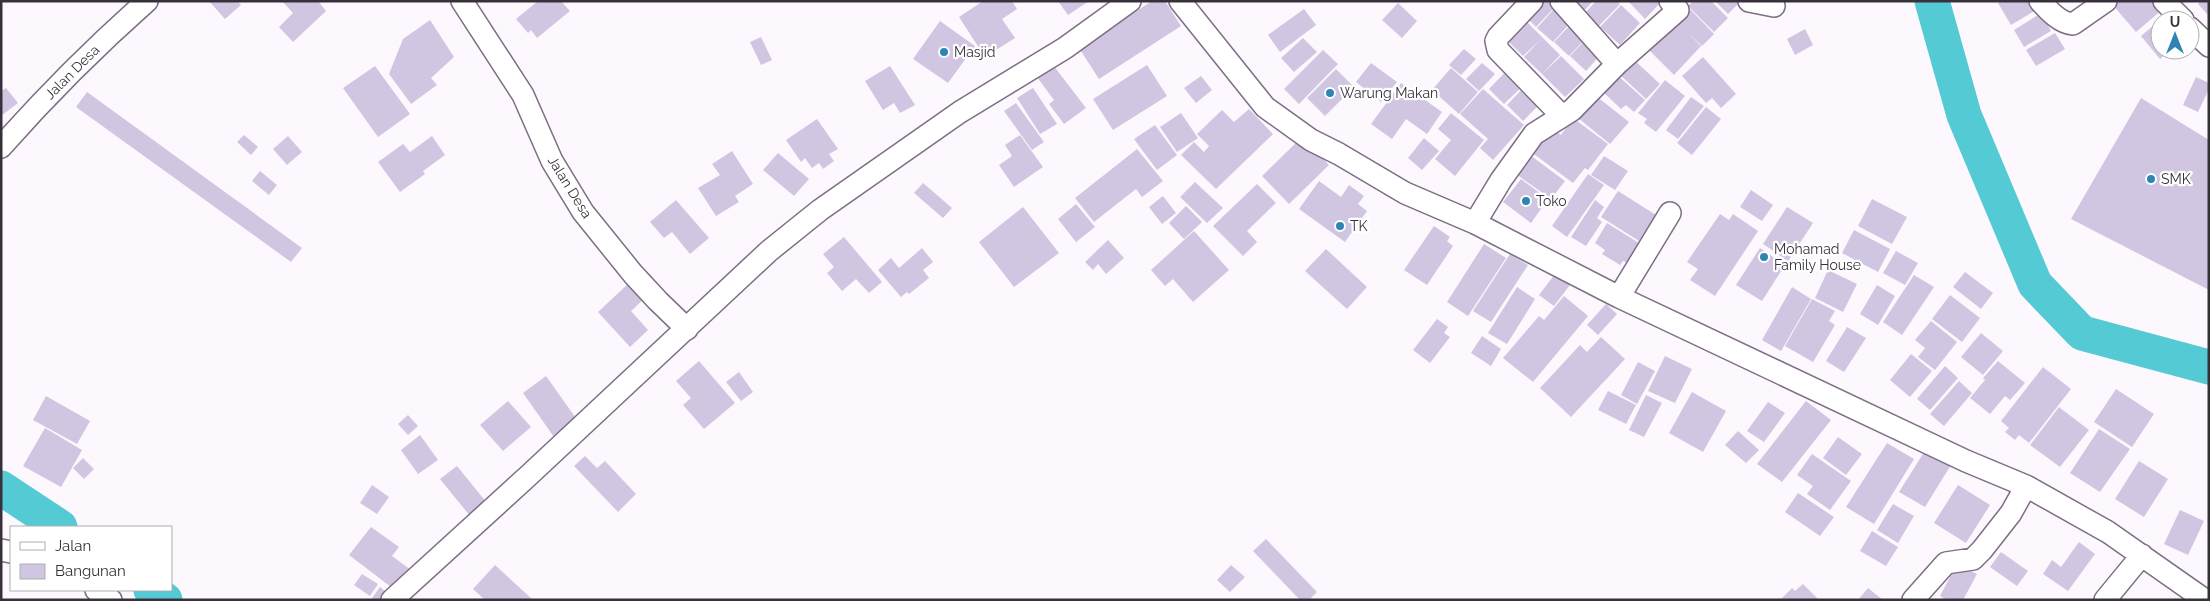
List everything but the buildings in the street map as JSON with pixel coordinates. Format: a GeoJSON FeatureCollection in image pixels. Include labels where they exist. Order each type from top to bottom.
{"type":"FeatureCollection","features":[{"type":"Feature","properties":{"kind":"street","name":"Jalan Desa"},"geometry":{"type":"LineString","coordinates":[[1,147],[36,107],[112,31],[147,1]]}},
{"type":"Feature","properties":{"kind":"street","name":"Jalan Desa"},"geometry":{"type":"LineString","coordinates":[[462,1],[524,95],[552,161],[583,212],[646,288],[687,329]]}},
{"type":"Feature","properties":{"kind":"street"},"geometry":{"type":"LineString","coordinates":[[395,598],[769,251],[820,210],[960,112],[1065,48],[1130,1]]}},
{"type":"Feature","properties":{"kind":"street"},"geometry":{"type":"LineString","coordinates":[[1180,1],[1265,107],[1311,140],[1406,193],[1475,223],[1619,297],[1948,453],[2026,486],[2108,532],[2205,600]]}},
{"type":"Feature","properties":{"kind":"street"},"geometry":{"type":"LineString","coordinates":[[1532,1],[1498,37],[1496,44],[1498,50],[1562,116]]}},
{"type":"Feature","properties":{"kind":"street"},"geometry":{"type":"LineString","coordinates":[[1561,1],[1617,64]]}},
{"type":"Feature","properties":{"kind":"street"},"geometry":{"type":"LineString","coordinates":[[1749,1],[1774,6]]}},
{"type":"Feature","properties":{"kind":"street"},"geometry":{"type":"LineString","coordinates":[[2040,1],[2050,12],[2066,24],[2073,24],[2106,1]]}},
{"type":"Feature","properties":{"kind":"street"},"geometry":{"type":"LineString","coordinates":[[1475,223],[1534,134],[1582,100],[1679,4]]}},
{"type":"Feature","properties":{"kind":"street"},"geometry":{"type":"LineString","coordinates":[[1619,297],[1670,213]]}},
{"type":"Feature","properties":{"kind":"street"},"geometry":{"type":"LineString","coordinates":[[1913,600],[1946,563],[1973,559],[1982,550],[2011,514],[2026,486]]}},
{"type":"Feature","properties":{"kind":"street"},"geometry":{"type":"LineString","coordinates":[[2105,600],[2142,555]]}},
{"type":"Feature","properties":{"kind":"street"},"geometry":{"type":"LineString","coordinates":[[98,591],[111,600]]}},
{"type":"Feature","properties":{"kind":"waterway"},"geometry":{"type":"LineString","coordinates":[[1932,1],[1964,115],[2035,284],[2082,333],[2209,367]]}},
{"type":"Feature","properties":{"kind":"waterway"},"geometry":{"type":"LineString","coordinates":[[1,488],[58,526]]}},
{"type":"Feature","properties":{"kind":"waterway"},"geometry":{"type":"LineString","coordinates":[[152,591],[165,600]]}},
{"type":"Feature","properties":{"kind":"place","name":"Masjid"},"geometry":{"type":"Point","coordinates":[944,52]}},
{"type":"Feature","properties":{"kind":"place","name":"Warung Makan"},"geometry":{"type":"Point","coordinates":[1330,93]}},
{"type":"Feature","properties":{"kind":"place","name":"SMK"},"geometry":{"type":"Point","coordinates":[2151,179]}},
{"type":"Feature","properties":{"kind":"place","name":"Toko"},"geometry":{"type":"Point","coordinates":[1526,201]}},
{"type":"Feature","properties":{"kind":"place","name":"TK"},"geometry":{"type":"Point","coordinates":[1340,226]}},
{"type":"Feature","properties":{"kind":"place","name":"Mohamad Family House"},"geometry":{"type":"Point","coordinates":[1764,257]}}]}
